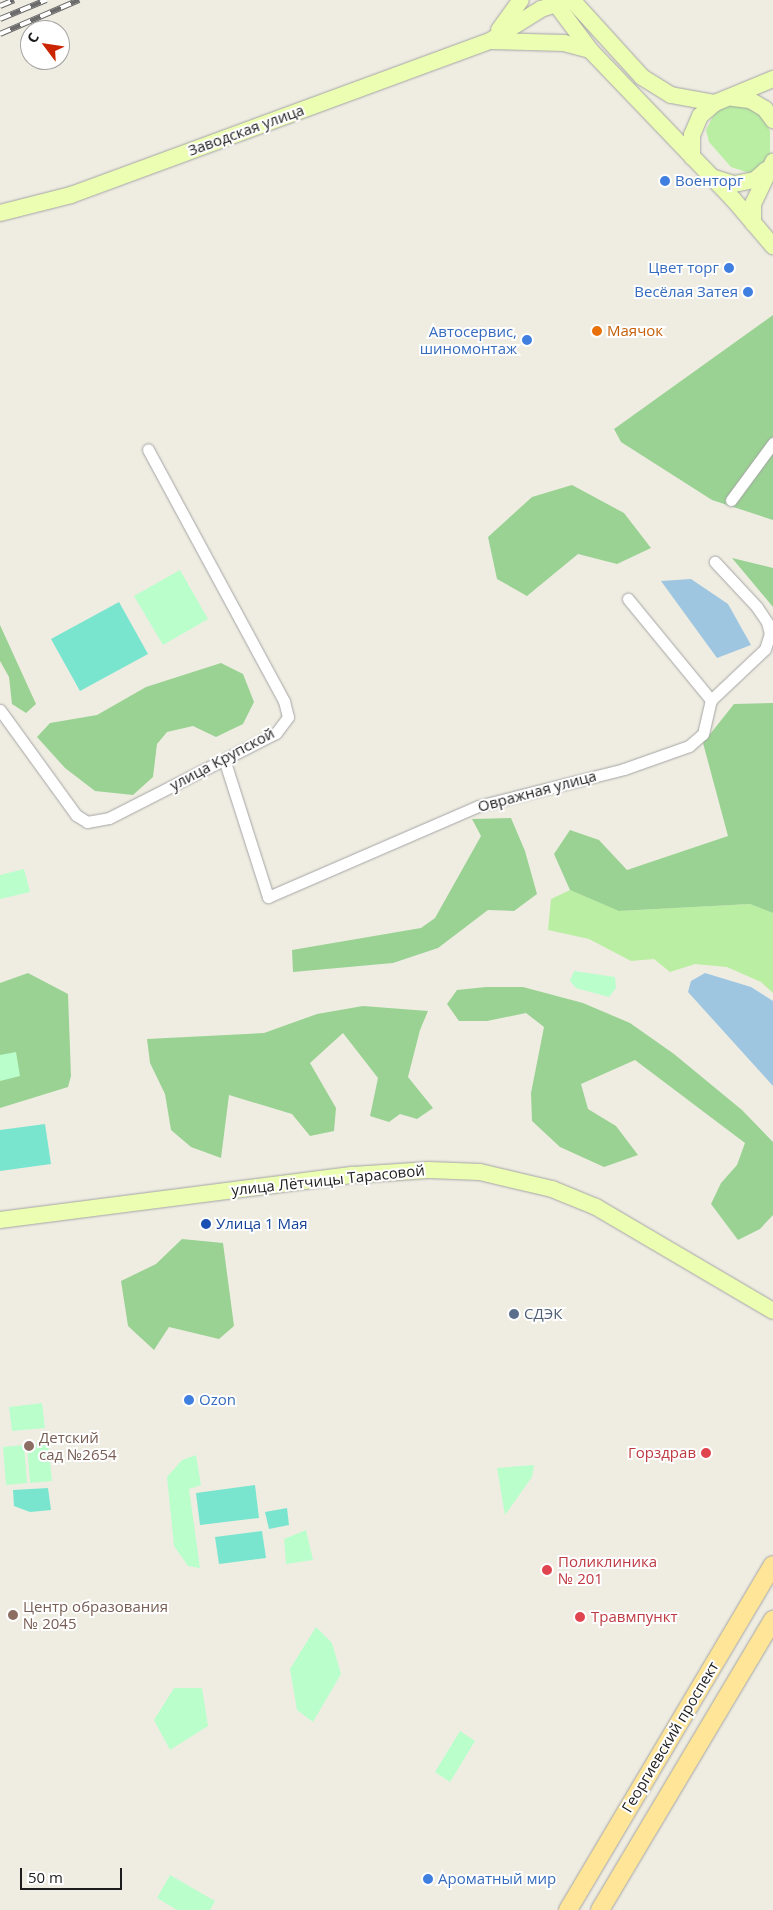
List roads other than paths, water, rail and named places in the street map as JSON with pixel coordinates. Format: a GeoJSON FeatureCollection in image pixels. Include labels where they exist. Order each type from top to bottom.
{"type":"FeatureCollection","features":[{"type":"Feature","properties":{"kind":"main road"},"geometry":{"type":"LineString","coordinates":[[490,41],[521,0]]}},
{"type":"Feature","properties":{"kind":"main road"},"geometry":{"type":"LineString","coordinates":[[572,0],[642,77],[671,94],[715,103]]}},
{"type":"Feature","properties":{"kind":"main road"},"geometry":{"type":"LineString","coordinates":[[490,41],[559,1],[590,50],[714,178],[773,246]]}},
{"type":"Feature","properties":{"kind":"main road"},"geometry":{"type":"LineString","coordinates":[[490,41],[564,43],[590,50]]}},
{"type":"Feature","properties":{"kind":"main road","name":"Заводская улица"},"geometry":{"type":"LineString","coordinates":[[0,213],[71,196],[490,41]]}},
{"type":"Feature","properties":{"kind":"main road"},"geometry":{"type":"LineString","coordinates":[[692,157],[692,135],[700,116],[715,103],[733,98],[773,79]]}},
{"type":"Feature","properties":{"kind":"main road"},"geometry":{"type":"LineString","coordinates":[[733,98],[750,100],[765,109],[773,120]]}},
{"type":"Feature","properties":{"kind":"main road"},"geometry":{"type":"LineString","coordinates":[[714,178],[734,184],[755,180],[772,164]]}},
{"type":"Feature","properties":{"kind":"main road"},"geometry":{"type":"LineString","coordinates":[[753,223],[753,204],[772,164]]}},
{"type":"Feature","properties":{"kind":"main road","name":"улица Лётчицы Тарасовой"},"geometry":{"type":"LineString","coordinates":[[0,1220],[353,1175],[429,1170],[480,1172],[552,1189],[596,1207],[773,1311]]}},
{"type":"Feature","properties":{"kind":"main road","name":"Георгиевский проспект"},"geometry":{"type":"LineString","coordinates":[[568,1910],[773,1565]]}},
{"type":"Feature","properties":{"kind":"main road","name":"Георгиевский проспект"},"geometry":{"type":"LineString","coordinates":[[600,1910],[773,1620]]}},
{"type":"Feature","properties":{"kind":"street"},"geometry":{"type":"LineString","coordinates":[[731,500],[773,443]]}},
{"type":"Feature","properties":{"kind":"street","name":"улица Крупской"},"geometry":{"type":"LineString","coordinates":[[0,710],[76,815],[87,822],[109,818],[276,733],[288,717],[280,692],[148,449]]}},
{"type":"Feature","properties":{"kind":"street"},"geometry":{"type":"LineString","coordinates":[[628,598],[711,700],[765,649],[770,634],[768,622],[757,607],[715,562]]}},
{"type":"Feature","properties":{"kind":"street","name":"Овражная улица"},"geometry":{"type":"LineString","coordinates":[[224,759],[268,897],[478,806],[624,769],[689,746],[703,734],[711,700]]}},
{"type":"Feature","properties":{"kind":"street"},"geometry":{"type":"LineString","coordinates":[[0,731],[11,726]]}},
{"type":"Feature","properties":{"kind":"railway"},"geometry":{"type":"LineString","coordinates":[[0,6],[14,0]]}},
{"type":"Feature","properties":{"kind":"railway"},"geometry":{"type":"LineString","coordinates":[[0,19],[46,0]]}},
{"type":"Feature","properties":{"kind":"railway"},"geometry":{"type":"LineString","coordinates":[[0,34],[79,0]]}},
{"type":"Feature","properties":{"kind":"place","name":"Военторг"},"geometry":{"type":"Point","coordinates":[665,181]}},
{"type":"Feature","properties":{"kind":"place","name":"Цвет торг"},"geometry":{"type":"Point","coordinates":[729,268]}},
{"type":"Feature","properties":{"kind":"place","name":"Весёлая Затея"},"geometry":{"type":"Point","coordinates":[748,292]}},
{"type":"Feature","properties":{"kind":"place","name":"Маячок"},"geometry":{"type":"Point","coordinates":[597,331]}},
{"type":"Feature","properties":{"kind":"place","name":"Автосервис, шиномонтаж"},"geometry":{"type":"Point","coordinates":[527,340]}},
{"type":"Feature","properties":{"kind":"place","name":"Улица 1 Мая"},"geometry":{"type":"Point","coordinates":[206,1224]}},
{"type":"Feature","properties":{"kind":"place","name":"СДЭК"},"geometry":{"type":"Point","coordinates":[514,1314]}},
{"type":"Feature","properties":{"kind":"place","name":"Ozon"},"geometry":{"type":"Point","coordinates":[189,1400]}},
{"type":"Feature","properties":{"kind":"place","name":"Детский сад №2654"},"geometry":{"type":"Point","coordinates":[29,1446]}},
{"type":"Feature","properties":{"kind":"place","name":"Горздрав"},"geometry":{"type":"Point","coordinates":[706,1453]}},
{"type":"Feature","properties":{"kind":"place","name":"Поликлиника № 201"},"geometry":{"type":"Point","coordinates":[547,1570]}},
{"type":"Feature","properties":{"kind":"place","name":"Центр образования № 2045"},"geometry":{"type":"Point","coordinates":[13,1615]}},
{"type":"Feature","properties":{"kind":"place","name":"Травмпункт"},"geometry":{"type":"Point","coordinates":[580,1617]}},
{"type":"Feature","properties":{"kind":"place","name":"Ароматный мир"},"geometry":{"type":"Point","coordinates":[428,1879]}}]}
